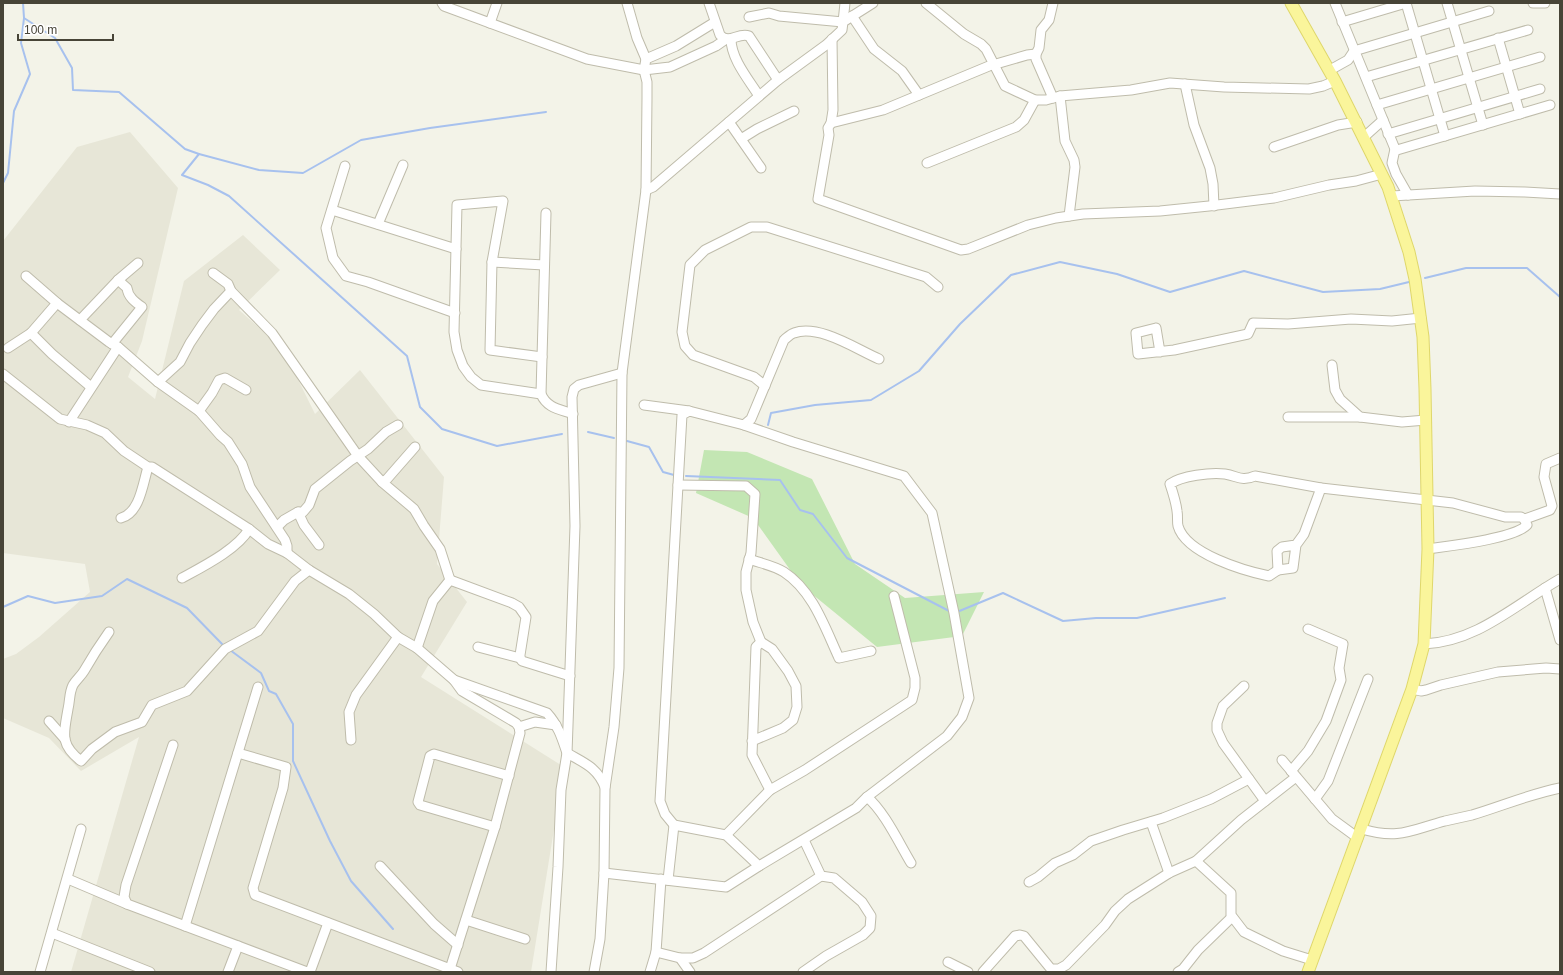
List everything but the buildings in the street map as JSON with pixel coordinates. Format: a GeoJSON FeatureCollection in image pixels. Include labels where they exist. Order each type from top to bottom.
{"type":"FeatureCollection","features":[{"type":"Feature","properties":{"kind":"main road"},"geometry":{"type":"LineString","coordinates":[[1292,3],[1330,70],[1357,122],[1392,196],[1415,279],[1421,318],[1426,420],[1428,549],[1424,644],[1412,688],[1360,834],[1308,972]]}},
{"type":"Feature","properties":{"kind":"street"},"geometry":{"type":"LineString","coordinates":[[442,3],[444,6],[587,59],[644,70],[670,67],[729,39],[745,35],[749,36],[778,80]]}},
{"type":"Feature","properties":{"kind":"street"},"geometry":{"type":"LineString","coordinates":[[490,23],[497,3]]}},
{"type":"Feature","properties":{"kind":"street"},"geometry":{"type":"LineString","coordinates":[[594,972],[600,939],[604,873],[605,788],[614,727],[619,668],[622,373],[646,190],[647,90],[644,70],[646,59],[637,38],[627,3]]}},
{"type":"Feature","properties":{"kind":"street"},"geometry":{"type":"LineString","coordinates":[[709,3],[720,35],[729,39]]}},
{"type":"Feature","properties":{"kind":"street"},"geometry":{"type":"LineString","coordinates":[[646,190],[653,187],[778,80],[842,30],[845,3]]}},
{"type":"Feature","properties":{"kind":"street"},"geometry":{"type":"LineString","coordinates":[[749,17],[773,14],[779,16],[843,22],[873,3]]}},
{"type":"Feature","properties":{"kind":"street"},"geometry":{"type":"LineString","coordinates":[[926,3],[964,34],[981,44],[986,49],[1005,86],[1035,100],[1131,90],[1166,83],[1309,89],[1323,86],[1335,81]]}},
{"type":"Feature","properties":{"kind":"street"},"geometry":{"type":"LineString","coordinates":[[1053,3],[1049,20],[1041,30],[1039,48],[1036,54],[1037,63],[1057,97],[1065,141],[1076,167],[1069,216]]}},
{"type":"Feature","properties":{"kind":"street"},"geometry":{"type":"LineString","coordinates":[[1335,3],[1395,149],[1392,162],[1396,174],[1408,195]]}},
{"type":"Feature","properties":{"kind":"street"},"geometry":{"type":"LineString","coordinates":[[1342,22],[1406,3],[1445,136]]}},
{"type":"Feature","properties":{"kind":"street"},"geometry":{"type":"LineString","coordinates":[[1447,3],[1482,125]]}},
{"type":"Feature","properties":{"kind":"street"},"geometry":{"type":"LineString","coordinates":[[1533,3],[1545,3]]}},
{"type":"Feature","properties":{"kind":"street"},"geometry":{"type":"LineString","coordinates":[[1330,70],[1348,60],[1354,50],[1490,11]]}},
{"type":"Feature","properties":{"kind":"street"},"geometry":{"type":"LineString","coordinates":[[852,16],[874,49],[902,72],[919,95]]}},
{"type":"Feature","properties":{"kind":"street"},"geometry":{"type":"LineString","coordinates":[[646,59],[676,46],[715,22]]}},
{"type":"Feature","properties":{"kind":"street"},"geometry":{"type":"LineString","coordinates":[[1366,77],[1528,30]]}},
{"type":"Feature","properties":{"kind":"street"},"geometry":{"type":"LineString","coordinates":[[1498,38],[1520,114]]}},
{"type":"Feature","properties":{"kind":"street"},"geometry":{"type":"LineString","coordinates":[[729,39],[736,58],[759,96]]}},
{"type":"Feature","properties":{"kind":"street"},"geometry":{"type":"LineString","coordinates":[[832,39],[833,104],[818,199],[961,250],[968,249],[1028,225],[1069,216],[1214,206],[1274,198],[1382,174]]}},
{"type":"Feature","properties":{"kind":"street"},"geometry":{"type":"LineString","coordinates":[[831,123],[883,110],[994,64],[1036,54]]}},
{"type":"Feature","properties":{"kind":"street"},"geometry":{"type":"LineString","coordinates":[[1377,105],[1540,57]]}},
{"type":"Feature","properties":{"kind":"street"},"geometry":{"type":"LineString","coordinates":[[1185,84],[1194,126],[1210,168],[1213,184],[1214,206]]}},
{"type":"Feature","properties":{"kind":"street"},"geometry":{"type":"LineString","coordinates":[[1388,134],[1540,89]]}},
{"type":"Feature","properties":{"kind":"street"},"geometry":{"type":"LineString","coordinates":[[927,163],[1016,126],[1024,120],[1035,100]]}},
{"type":"Feature","properties":{"kind":"street"},"geometry":{"type":"LineString","coordinates":[[1395,149],[1398,150],[1550,105]]}},
{"type":"Feature","properties":{"kind":"street"},"geometry":{"type":"LineString","coordinates":[[741,139],[794,110]]}},
{"type":"Feature","properties":{"kind":"street"},"geometry":{"type":"LineString","coordinates":[[1364,137],[1383,120]]}},
{"type":"Feature","properties":{"kind":"street"},"geometry":{"type":"LineString","coordinates":[[729,122],[761,168]]}},
{"type":"Feature","properties":{"kind":"street"},"geometry":{"type":"LineString","coordinates":[[1274,147],[1331,127],[1357,122]]}},
{"type":"Feature","properties":{"kind":"street"},"geometry":{"type":"LineString","coordinates":[[378,224],[403,165]]}},
{"type":"Feature","properties":{"kind":"street"},"geometry":{"type":"LineString","coordinates":[[345,166],[326,228],[333,258],[346,276],[368,282],[454,313]]}},
{"type":"Feature","properties":{"kind":"street"},"geometry":{"type":"LineString","coordinates":[[1392,196],[1475,191],[1560,194]]}},
{"type":"Feature","properties":{"kind":"street"},"geometry":{"type":"LineString","coordinates":[[541,394],[481,386],[471,377],[463,366],[457,350],[454,332],[457,204],[503,201],[492,262],[490,350],[542,357]]}},
{"type":"Feature","properties":{"kind":"street"},"geometry":{"type":"LineString","coordinates":[[332,210],[456,249]]}},
{"type":"Feature","properties":{"kind":"street"},"geometry":{"type":"LineString","coordinates":[[546,214],[541,394],[549,406],[573,414]]}},
{"type":"Feature","properties":{"kind":"street"},"geometry":{"type":"LineString","coordinates":[[765,386],[754,377],[693,355],[685,346],[682,332],[690,265],[705,250],[751,227],[767,227],[926,277],[938,287]]}},
{"type":"Feature","properties":{"kind":"street"},"geometry":{"type":"LineString","coordinates":[[492,262],[544,265]]}},
{"type":"Feature","properties":{"kind":"street"},"geometry":{"type":"LineString","coordinates":[[80,320],[118,280],[138,263]]}},
{"type":"Feature","properties":{"kind":"street"},"geometry":{"type":"LineString","coordinates":[[213,273],[228,284],[231,291],[272,333],[358,456],[382,482],[414,509],[440,549],[450,580]]}},
{"type":"Feature","properties":{"kind":"street"},"geometry":{"type":"LineString","coordinates":[[26,276],[57,303],[115,345],[158,382],[199,411],[228,442],[237,455],[242,464],[250,487],[277,527],[287,546],[287,554]]}},
{"type":"Feature","properties":{"kind":"street"},"geometry":{"type":"LineString","coordinates":[[69,422],[115,345],[142,307],[132,300],[128,294],[127,288],[118,280]]}},
{"type":"Feature","properties":{"kind":"street"},"geometry":{"type":"LineString","coordinates":[[158,382],[180,362],[202,325],[214,309],[231,291]]}},
{"type":"Feature","properties":{"kind":"street"},"geometry":{"type":"LineString","coordinates":[[8,348],[31,333],[57,303]]}},
{"type":"Feature","properties":{"kind":"street"},"geometry":{"type":"LineString","coordinates":[[1160,352],[1248,334],[1253,323],[1288,324],[1351,319],[1392,321],[1421,318]]}},
{"type":"Feature","properties":{"kind":"street"},"geometry":{"type":"LineString","coordinates":[[744,425],[752,419],[784,340],[793,333],[808,331],[826,335],[879,360]]}},
{"type":"Feature","properties":{"kind":"street"},"geometry":{"type":"LineString","coordinates":[[31,333],[52,354],[91,387]]}},
{"type":"Feature","properties":{"kind":"street"},"geometry":{"type":"LineString","coordinates":[[1332,365],[1336,390],[1340,399],[1360,417]]}},
{"type":"Feature","properties":{"kind":"street"},"geometry":{"type":"LineString","coordinates":[[551,972],[557,889],[561,790],[566,753],[570,676],[575,526],[572,397],[574,389],[579,385],[622,373]]}},
{"type":"Feature","properties":{"kind":"street"},"geometry":{"type":"LineString","coordinates":[[3,374],[60,419],[87,425],[105,433],[124,451],[148,467],[152,467],[249,529],[268,544],[287,554],[309,570],[349,594],[374,614],[398,637],[417,648],[454,680],[462,691],[516,723],[519,727],[520,733],[495,827],[458,945],[454,971],[255,895],[253,888],[283,788],[286,767],[238,753]]}},
{"type":"Feature","properties":{"kind":"street"},"geometry":{"type":"LineString","coordinates":[[199,411],[219,380],[222,378],[225,378],[246,390]]}},
{"type":"Feature","properties":{"kind":"street"},"geometry":{"type":"LineString","coordinates":[[604,873],[726,887],[856,808],[866,797],[947,736],[962,717],[970,698],[954,613],[932,513],[904,476],[793,442],[744,425],[689,411],[644,405]]}},
{"type":"Feature","properties":{"kind":"street"},"geometry":{"type":"LineString","coordinates":[[689,411],[682,415],[660,801],[665,814],[674,825],[726,834],[759,866]]}},
{"type":"Feature","properties":{"kind":"street"},"geometry":{"type":"LineString","coordinates":[[1288,417],[1360,417],[1402,422],[1426,420]]}},
{"type":"Feature","properties":{"kind":"street"},"geometry":{"type":"LineString","coordinates":[[277,527],[284,520],[298,512],[303,512],[309,505],[315,489],[350,460],[368,450],[386,432],[398,424]]}},
{"type":"Feature","properties":{"kind":"street"},"geometry":{"type":"LineString","coordinates":[[382,482],[387,479],[415,447]]}},
{"type":"Feature","properties":{"kind":"street"},"geometry":{"type":"LineString","coordinates":[[1321,488],[1304,534],[1296,545],[1293,568],[1278,570],[1269,576],[1254,573],[1213,558],[1188,540],[1178,527],[1177,510],[1170,484],[1176,480],[1191,476],[1224,474],[1240,479],[1248,479],[1255,476],[1321,488],[1453,503],[1505,517],[1522,517],[1525,519],[1550,510],[1552,506],[1544,471],[1546,464],[1560,458]]}},
{"type":"Feature","properties":{"kind":"street"},"geometry":{"type":"LineString","coordinates":[[121,518],[127,516],[136,506],[148,467]]}},
{"type":"Feature","properties":{"kind":"street"},"geometry":{"type":"LineString","coordinates":[[678,485],[746,486],[755,494],[749,559],[746,572],[746,590],[761,642],[772,649],[788,671],[796,686],[797,707],[793,720],[783,728],[752,741]]}},
{"type":"Feature","properties":{"kind":"street"},"geometry":{"type":"LineString","coordinates":[[298,512],[304,525],[319,545]]}},
{"type":"Feature","properties":{"kind":"street"},"geometry":{"type":"LineString","coordinates":[[1428,549],[1470,543],[1510,534],[1524,528],[1527,525],[1525,519]]}},
{"type":"Feature","properties":{"kind":"street"},"geometry":{"type":"LineString","coordinates":[[182,578],[229,550],[244,538],[249,529]]}},
{"type":"Feature","properties":{"kind":"street"},"geometry":{"type":"LineString","coordinates":[[1278,570],[1278,551],[1282,547],[1296,545]]}},
{"type":"Feature","properties":{"kind":"street"},"geometry":{"type":"LineString","coordinates":[[749,559],[783,571],[801,585],[814,604],[839,658],[871,651]]}},
{"type":"Feature","properties":{"kind":"street"},"geometry":{"type":"LineString","coordinates":[[49,721],[65,739],[71,753],[81,761],[92,748],[115,732],[142,722],[152,705],[187,691],[225,649],[258,632],[295,581],[309,570]]}},
{"type":"Feature","properties":{"kind":"street"},"geometry":{"type":"LineString","coordinates":[[1424,644],[1444,643],[1455,640],[1490,624],[1560,579]]}},
{"type":"Feature","properties":{"kind":"street"},"geometry":{"type":"LineString","coordinates":[[450,580],[519,607],[526,617],[520,658]]}},
{"type":"Feature","properties":{"kind":"street"},"geometry":{"type":"LineString","coordinates":[[417,648],[433,601],[450,580]]}},
{"type":"Feature","properties":{"kind":"street"},"geometry":{"type":"LineString","coordinates":[[1545,588],[1560,640]]}},
{"type":"Feature","properties":{"kind":"street"},"geometry":{"type":"LineString","coordinates":[[726,834],[770,790],[805,770],[912,700],[915,688],[915,678],[894,596]]}},
{"type":"Feature","properties":{"kind":"street"},"geometry":{"type":"LineString","coordinates":[[983,972],[1015,936],[1020,935],[1024,936],[1050,970],[1058,969],[1066,965],[1106,925],[1115,911],[1128,899],[1168,873],[1196,861],[1294,774],[1324,726],[1341,680],[1339,668],[1343,644],[1308,629]]}},
{"type":"Feature","properties":{"kind":"street"},"geometry":{"type":"LineString","coordinates":[[65,739],[64,726],[69,696],[73,685],[84,672],[93,655],[109,632]]}},
{"type":"Feature","properties":{"kind":"street"},"geometry":{"type":"LineString","coordinates":[[351,740],[348,712],[356,695],[398,637]]}},
{"type":"Feature","properties":{"kind":"street"},"geometry":{"type":"LineString","coordinates":[[761,642],[756,647],[752,755],[770,790]]}},
{"type":"Feature","properties":{"kind":"street"},"geometry":{"type":"LineString","coordinates":[[478,647],[520,658],[522,661],[570,676]]}},
{"type":"Feature","properties":{"kind":"street"},"geometry":{"type":"LineString","coordinates":[[1412,688],[1421,691],[1498,672],[1546,668],[1560,669]]}},
{"type":"Feature","properties":{"kind":"street"},"geometry":{"type":"LineString","coordinates":[[1315,799],[1328,781],[1368,679]]}},
{"type":"Feature","properties":{"kind":"street"},"geometry":{"type":"LineString","coordinates":[[454,680],[547,713],[556,725],[566,753],[592,767],[601,776],[605,788]]}},
{"type":"Feature","properties":{"kind":"street"},"geometry":{"type":"LineString","coordinates":[[1244,686],[1223,706],[1217,723],[1217,730],[1223,743],[1265,801]]}},
{"type":"Feature","properties":{"kind":"street"},"geometry":{"type":"LineString","coordinates":[[185,926],[258,687]]}},
{"type":"Feature","properties":{"kind":"street"},"geometry":{"type":"LineString","coordinates":[[519,727],[535,722],[556,725]]}},
{"type":"Feature","properties":{"kind":"street"},"geometry":{"type":"LineString","coordinates":[[127,904],[124,897],[126,885],[173,745]]}},
{"type":"Feature","properties":{"kind":"street"},"geometry":{"type":"LineString","coordinates":[[495,827],[420,805],[418,802],[430,756],[434,754],[509,776]]}},
{"type":"Feature","properties":{"kind":"street"},"geometry":{"type":"LineString","coordinates":[[1282,760],[1336,823],[1360,834],[1412,832],[1443,821],[1471,815],[1537,793],[1560,788]]}},
{"type":"Feature","properties":{"kind":"street"},"geometry":{"type":"LineString","coordinates":[[1028,882],[1038,877],[1055,863],[1074,855],[1091,841],[1163,818],[1211,799],[1249,779]]}},
{"type":"Feature","properties":{"kind":"street"},"geometry":{"type":"LineString","coordinates":[[866,797],[873,802],[880,812],[911,863]]}},
{"type":"Feature","properties":{"kind":"street"},"geometry":{"type":"LineString","coordinates":[[1151,822],[1168,873]]}},
{"type":"Feature","properties":{"kind":"street"},"geometry":{"type":"LineString","coordinates":[[650,972],[656,952],[674,825]]}},
{"type":"Feature","properties":{"kind":"street"},"geometry":{"type":"LineString","coordinates":[[40,972],[68,879],[81,829]]}},
{"type":"Feature","properties":{"kind":"street"},"geometry":{"type":"LineString","coordinates":[[804,840],[821,876]]}},
{"type":"Feature","properties":{"kind":"street"},"geometry":{"type":"LineString","coordinates":[[1196,861],[1231,893],[1230,911],[1232,917],[1246,934],[1284,951],[1312,960]]}},
{"type":"Feature","properties":{"kind":"street"},"geometry":{"type":"LineString","coordinates":[[380,866],[434,924],[458,945]]}},
{"type":"Feature","properties":{"kind":"street"},"geometry":{"type":"LineString","coordinates":[[656,952],[680,958],[693,958],[704,953],[821,876],[834,878],[862,902],[871,916],[870,928],[862,935],[826,956],[804,972]]}},
{"type":"Feature","properties":{"kind":"street"},"geometry":{"type":"LineString","coordinates":[[68,879],[127,904],[308,972],[328,922]]}},
{"type":"Feature","properties":{"kind":"street"},"geometry":{"type":"LineString","coordinates":[[1178,972],[1183,969],[1198,950],[1232,917]]}},
{"type":"Feature","properties":{"kind":"street"},"geometry":{"type":"LineString","coordinates":[[466,920],[525,940]]}},
{"type":"Feature","properties":{"kind":"street"},"geometry":{"type":"LineString","coordinates":[[52,933],[150,972]]}},
{"type":"Feature","properties":{"kind":"street"},"geometry":{"type":"LineString","coordinates":[[228,972],[238,946]]}},
{"type":"Feature","properties":{"kind":"street"},"geometry":{"type":"LineString","coordinates":[[680,958],[690,972]]}},
{"type":"Feature","properties":{"kind":"street"},"geometry":{"type":"LineString","coordinates":[[948,962],[968,972]]}},
{"type":"Feature","properties":{"kind":"shaded area"},"geometry":{"type":"Polygon","coordinates":[[[130,132],[178,188],[142,341],[128,377],[155,399],[184,281],[243,235],[280,270],[239,310],[283,349],[315,414],[360,370],[444,477],[437,564],[467,602],[421,677],[564,767],[531,972],[71,972],[139,737],[81,771],[49,738],[3,718],[3,659],[16,654],[39,637],[90,592],[85,564],[3,553],[3,241],[77,147],[130,132]]]}},
{"type":"Feature","properties":{"kind":"green space"},"geometry":{"type":"Polygon","coordinates":[[[704,450],[747,452],[812,479],[855,564],[905,598],[984,592],[962,636],[877,647],[801,585],[753,518],[696,493],[704,450]]]}},
{"type":"Feature","properties":{"kind":"waterway"},"geometry":{"type":"LineString","coordinates":[[23,3],[24,18],[55,38],[72,68],[73,90],[119,92],[185,149],[199,154],[182,175],[208,185],[229,196],[407,356],[420,407],[442,429],[497,446],[562,434]]}},
{"type":"Feature","properties":{"kind":"waterway"},"geometry":{"type":"LineString","coordinates":[[3,183],[8,173],[14,111],[30,74],[21,43],[24,18]]}},
{"type":"Feature","properties":{"kind":"waterway"},"geometry":{"type":"LineString","coordinates":[[199,154],[259,170],[303,173],[361,140],[430,128],[546,112]]}},
{"type":"Feature","properties":{"kind":"waterway"},"geometry":{"type":"LineString","coordinates":[[768,425],[771,413],[815,405],[871,400],[919,371],[960,324],[1011,275],[1060,262],[1117,274],[1170,292],[1244,271],[1323,292],[1380,289],[1409,282]]}},
{"type":"Feature","properties":{"kind":"waterway"},"geometry":{"type":"LineString","coordinates":[[1425,278],[1466,268],[1527,268],[1560,297]]}},
{"type":"Feature","properties":{"kind":"waterway"},"geometry":{"type":"LineString","coordinates":[[588,432],[614,438]]}},
{"type":"Feature","properties":{"kind":"waterway"},"geometry":{"type":"LineString","coordinates":[[627,441],[649,447],[663,472],[674,475]]}},
{"type":"Feature","properties":{"kind":"waterway"},"geometry":{"type":"LineString","coordinates":[[686,476],[780,480],[800,510],[813,514],[847,558],[951,612]]}},
{"type":"Feature","properties":{"kind":"waterway"},"geometry":{"type":"LineString","coordinates":[[3,607],[28,596],[55,603],[102,596],[127,579],[187,608],[224,646]]}},
{"type":"Feature","properties":{"kind":"waterway"},"geometry":{"type":"LineString","coordinates":[[957,612],[1003,593],[1063,621],[1096,618],[1137,618],[1225,598]]}},
{"type":"Feature","properties":{"kind":"waterway"},"geometry":{"type":"LineString","coordinates":[[230,650],[261,673],[269,691],[276,694],[293,724],[293,761],[330,841],[351,881],[393,929]]}}]}
